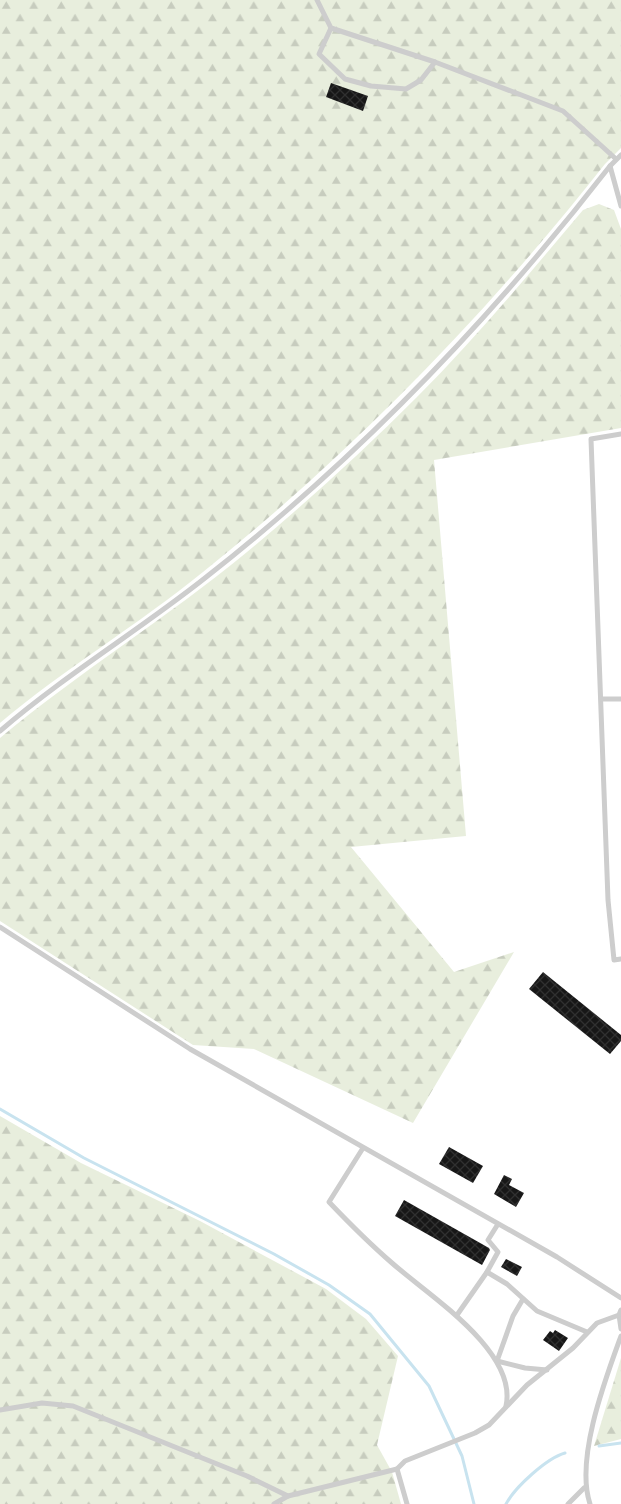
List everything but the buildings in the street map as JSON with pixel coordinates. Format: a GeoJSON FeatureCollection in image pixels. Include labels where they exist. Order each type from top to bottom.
{"type":"FeatureCollection","features":[{"type":"Feature","properties":{"kind":"lane"},"geometry":{"type":"LineString","coordinates":[[0,731],[32,704],[206,578],[344,459],[414,392],[483,318],[619,157],[564,111],[435,62],[331,28],[317,0]]}},
{"type":"Feature","properties":{"kind":"lane"},"geometry":{"type":"LineString","coordinates":[[331,28],[320,54],[345,79],[371,86],[406,89],[421,80],[435,62]]}},
{"type":"Feature","properties":{"kind":"lane"},"geometry":{"type":"LineString","coordinates":[[610,166],[621,206]]}},
{"type":"Feature","properties":{"kind":"lane"},"geometry":{"type":"LineString","coordinates":[[621,434],[591,440],[608,900],[614,960],[621,959]]}},
{"type":"Feature","properties":{"kind":"lane"},"geometry":{"type":"LineString","coordinates":[[602,699],[621,699]]}},
{"type":"Feature","properties":{"kind":"lane"},"geometry":{"type":"LineString","coordinates":[[0,927],[190,1049],[557,1257],[621,1298]]}},
{"type":"Feature","properties":{"kind":"lane"},"geometry":{"type":"LineString","coordinates":[[363,1148],[328,1202],[393,1264],[457,1315],[497,1360],[507,1384],[506,1407]]}},
{"type":"Feature","properties":{"kind":"lane"},"geometry":{"type":"LineString","coordinates":[[457,1315],[487,1272],[498,1252],[488,1240],[498,1224]]}},
{"type":"Feature","properties":{"kind":"lane"},"geometry":{"type":"LineString","coordinates":[[487,1272],[507,1284],[545,1316],[588,1332]]}},
{"type":"Feature","properties":{"kind":"lane"},"geometry":{"type":"LineString","coordinates":[[497,1360],[513,1316],[523,1299]]}},
{"type":"Feature","properties":{"kind":"lane"},"geometry":{"type":"LineString","coordinates":[[274,1504],[288,1496],[397,1469],[405,1461],[475,1433],[489,1425],[527,1385],[548,1370],[604,1319],[620,1313],[621,1329]]}},
{"type":"Feature","properties":{"kind":"lane"},"geometry":{"type":"LineString","coordinates":[[590,1504],[584,1488],[591,1434],[621,1336]]}},
{"type":"Feature","properties":{"kind":"lane"},"geometry":{"type":"LineString","coordinates":[[497,1360],[525,1368],[548,1370]]}},
{"type":"Feature","properties":{"kind":"lane"},"geometry":{"type":"LineString","coordinates":[[0,1410],[42,1403],[73,1406],[247,1476],[288,1496]]}},
{"type":"Feature","properties":{"kind":"lane"},"geometry":{"type":"LineString","coordinates":[[397,1469],[407,1504]]}},
{"type":"Feature","properties":{"kind":"lane"},"geometry":{"type":"LineString","coordinates":[[568,1504],[584,1488]]}},
{"type":"Feature","properties":{"kind":"green space"},"geometry":{"type":"Polygon","coordinates":[[[0,0],[621,0],[621,148],[605,164],[560,220],[465,328],[365,430],[312,479],[203,572],[24,703],[0,723],[0,0]]]}},
{"type":"Feature","properties":{"kind":"green space"},"geometry":{"type":"Polygon","coordinates":[[[599,204],[614,210],[621,229],[621,428],[434,460],[466,836],[351,847],[454,972],[514,952],[413,1123],[254,1049],[193,1045],[0,921],[0,738],[61,690],[217,576],[312,496],[439,375],[583,210],[599,204]]]}},
{"type":"Feature","properties":{"kind":"green space"},"geometry":{"type":"Polygon","coordinates":[[[0,1116],[81,1163],[200,1221],[326,1289],[366,1319],[398,1356],[377,1445],[392,1472],[401,1504],[0,1504],[0,1116]]]}},
{"type":"Feature","properties":{"kind":"green space"},"geometry":{"type":"Polygon","coordinates":[[[621,1358],[621,1439],[594,1446],[621,1358]]]}},
{"type":"Feature","properties":{"kind":"waterway"},"geometry":{"type":"LineString","coordinates":[[0,1109],[84,1158],[274,1254],[329,1285],[370,1314],[429,1386],[462,1456],[474,1504]]}},
{"type":"Feature","properties":{"kind":"waterway"},"geometry":{"type":"LineString","coordinates":[[599,1446],[621,1443]]}},
{"type":"Feature","properties":{"kind":"waterway"},"geometry":{"type":"LineString","coordinates":[[506,1504],[516,1490],[532,1474],[549,1461],[565,1453]]}}]}
